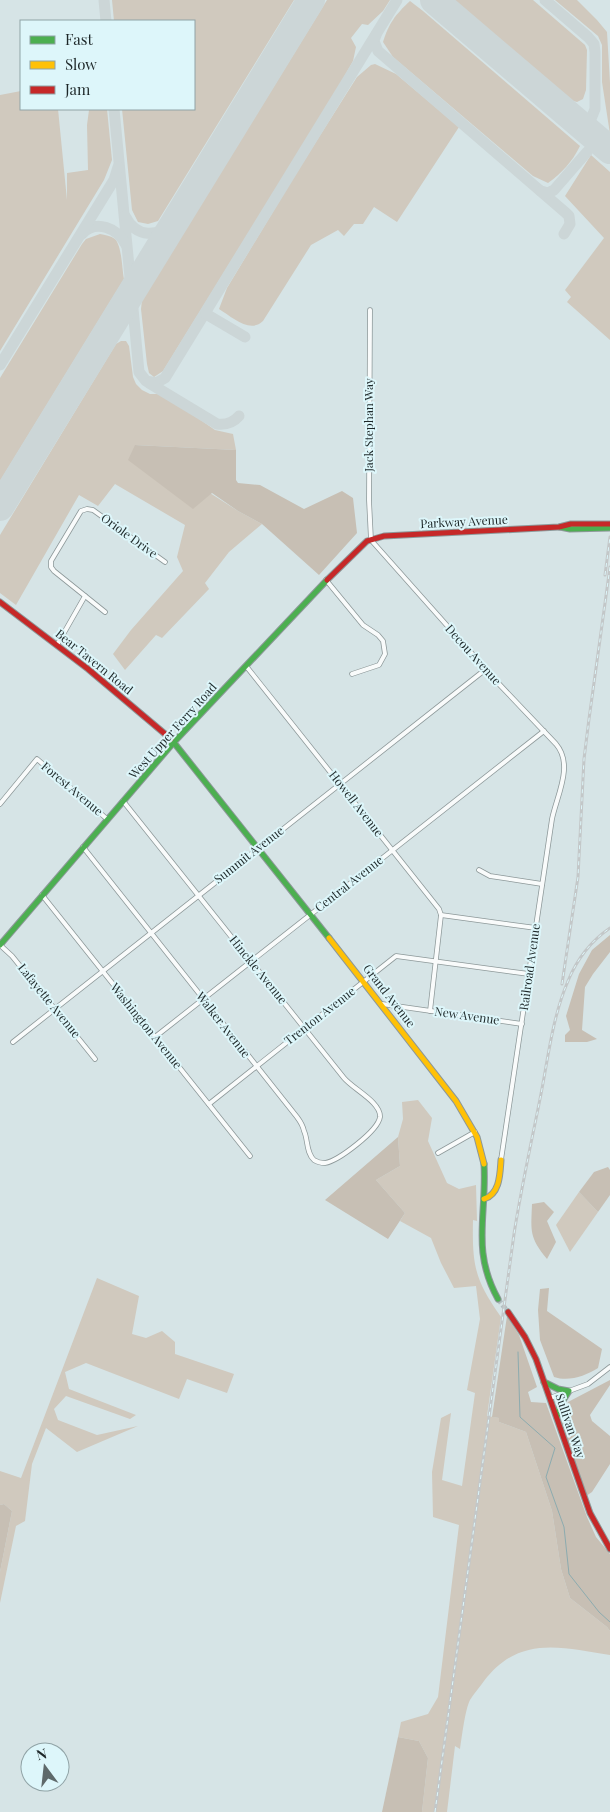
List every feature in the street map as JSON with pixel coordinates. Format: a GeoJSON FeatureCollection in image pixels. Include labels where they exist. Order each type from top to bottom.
{"type":"FeatureCollection","features":[{"type":"Feature","properties":{"kind":"main road","name":"Parkway Avenue"},"geometry":{"type":"LineString","coordinates":[[371,540],[384,536],[560,527],[571,524],[610,524]]}},
{"type":"Feature","properties":{"kind":"main road","name":"Parkway Avenue"},"geometry":{"type":"LineString","coordinates":[[560,527],[570,529],[610,528]]}},
{"type":"Feature","properties":{"kind":"main road","name":"West Upper Ferry Road"},"geometry":{"type":"LineString","coordinates":[[0,945],[174,742],[326,580],[362,545],[371,540]]}},
{"type":"Feature","properties":{"kind":"main road","name":"Bear Tavern Road"},"geometry":{"type":"LineString","coordinates":[[0,602],[57,645],[174,742]]}},
{"type":"Feature","properties":{"kind":"main road","name":"Grand Avenue"},"geometry":{"type":"LineString","coordinates":[[174,742],[444,1084],[475,1132],[485,1172],[482,1258],[486,1277],[498,1300]]}},
{"type":"Feature","properties":{"kind":"main road"},"geometry":{"type":"LineString","coordinates":[[484,1199],[493,1195],[502,1160]]}},
{"type":"Feature","properties":{"kind":"main road","name":"Sullivan Way"},"geometry":{"type":"LineString","coordinates":[[508,1312],[530,1346],[590,1513],[610,1549]]}},
{"type":"Feature","properties":{"kind":"main road"},"geometry":{"type":"LineString","coordinates":[[544,1381],[558,1389],[569,1391],[559,1407],[557,1419]]}},
{"type":"Feature","properties":{"kind":"street","name":"Jack Stephan Way"},"geometry":{"type":"LineString","coordinates":[[370,310],[368,492],[371,540]]}},
{"type":"Feature","properties":{"kind":"street","name":"Oriole Drive"},"geometry":{"type":"LineString","coordinates":[[85,596],[54,571],[51,567],[51,561],[80,513],[87,509],[93,510],[165,562]]}},
{"type":"Feature","properties":{"kind":"street","name":"Decou Avenue"},"geometry":{"type":"LineString","coordinates":[[371,540],[562,752],[565,763],[564,774]]}},
{"type":"Feature","properties":{"kind":"street"},"geometry":{"type":"LineString","coordinates":[[326,580],[363,625],[381,638],[385,646],[385,654],[379,665],[352,674]]}},
{"type":"Feature","properties":{"kind":"street"},"geometry":{"type":"LineString","coordinates":[[57,645],[85,596],[105,612]]}},
{"type":"Feature","properties":{"kind":"street","name":"Howell Avenue"},"geometry":{"type":"LineString","coordinates":[[246,666],[439,909],[441,915]]}},
{"type":"Feature","properties":{"kind":"street","name":"Summit Avenue"},"geometry":{"type":"LineString","coordinates":[[13,1042],[486,669]]}},
{"type":"Feature","properties":{"kind":"street","name":"Central Avenue"},"geometry":{"type":"LineString","coordinates":[[155,1037],[544,731]]}},
{"type":"Feature","properties":{"kind":"street","name":"Forest Avenue"},"geometry":{"type":"LineString","coordinates":[[0,804],[37,760],[107,819]]}},
{"type":"Feature","properties":{"kind":"street","name":"Railroad Avenue"},"geometry":{"type":"LineString","coordinates":[[502,1160],[552,819],[564,774]]}},
{"type":"Feature","properties":{"kind":"street","name":"Hinckle Avenue"},"geometry":{"type":"LineString","coordinates":[[123,801],[346,1082],[374,1103],[378,1109],[378,1121],[366,1136]]}},
{"type":"Feature","properties":{"kind":"street","name":"Walker Avenue"},"geometry":{"type":"LineString","coordinates":[[83,848],[297,1117],[305,1131],[309,1153],[316,1162],[324,1163],[334,1159],[366,1136]]}},
{"type":"Feature","properties":{"kind":"street"},"geometry":{"type":"LineString","coordinates":[[479,870],[490,876],[542,884]]}},
{"type":"Feature","properties":{"kind":"street","name":"Washington Avenue"},"geometry":{"type":"LineString","coordinates":[[42,895],[250,1156]]}},
{"type":"Feature","properties":{"kind":"street"},"geometry":{"type":"LineString","coordinates":[[430,1011],[441,915],[536,928]]}},
{"type":"Feature","properties":{"kind":"street","name":"Lafayette Avenue"},"geometry":{"type":"LineString","coordinates":[[0,945],[12,956],[95,1059]]}},
{"type":"Feature","properties":{"kind":"street","name":"Trenton Avenue"},"geometry":{"type":"LineString","coordinates":[[209,1104],[396,956],[529,974]]}},
{"type":"Feature","properties":{"kind":"street","name":"New Avenue"},"geometry":{"type":"LineString","coordinates":[[382,1004],[522,1024]]}},
{"type":"Feature","properties":{"kind":"street"},"geometry":{"type":"LineString","coordinates":[[438,1153],[475,1132]]}},
{"type":"Feature","properties":{"kind":"street"},"geometry":{"type":"LineString","coordinates":[[550,1398],[588,1384],[610,1366]]}},
{"type":"Feature","properties":{"kind":"shaded area"},"geometry":{"type":"Polygon","coordinates":[[[112,0],[294,0],[158,221],[148,224],[138,222],[132,210],[122,110],[195,110],[195,20],[114,20],[112,0]]]}},
{"type":"Feature","properties":{"kind":"shaded area"},"geometry":{"type":"Polygon","coordinates":[[[327,0],[390,0],[383,11],[368,25],[362,24],[351,38],[356,47],[353,61],[335,93],[163,371],[154,377],[149,373],[147,364],[141,309],[142,300],[327,0]]]}},
{"type":"Feature","properties":{"kind":"shaded area"},"geometry":{"type":"Polygon","coordinates":[[[453,0],[533,0],[585,45],[587,50],[586,90],[583,99],[577,102],[570,100],[453,0]]]}},
{"type":"Feature","properties":{"kind":"shaded area"},"geometry":{"type":"Polygon","coordinates":[[[555,0],[577,0],[607,32],[610,134],[602,82],[602,45],[598,36],[555,0]]]}},
{"type":"Feature","properties":{"kind":"shaded area"},"geometry":{"type":"Polygon","coordinates":[[[410,1],[580,146],[570,162],[548,183],[533,176],[393,57],[383,42],[393,20],[410,1]]]}},
{"type":"Feature","properties":{"kind":"shaded area"},"geometry":{"type":"Polygon","coordinates":[[[375,64],[396,74],[459,127],[397,222],[374,207],[363,224],[354,224],[344,236],[338,230],[311,245],[263,321],[258,325],[252,326],[235,320],[219,309],[227,288],[357,77],[371,65],[375,64]]]}},
{"type":"Feature","properties":{"kind":"shaded area"},"geometry":{"type":"Polygon","coordinates":[[[20,91],[20,110],[58,110],[67,200],[67,173],[88,170],[87,125],[89,110],[107,110],[112,160],[104,180],[0,351],[0,95],[20,91]]]}},
{"type":"Feature","properties":{"kind":"shaded area"},"geometry":{"type":"Polygon","coordinates":[[[591,155],[610,172],[610,340],[567,302],[571,297],[565,290],[604,238],[565,196],[591,155]]]}},
{"type":"Feature","properties":{"kind":"shaded area"},"geometry":{"type":"Polygon","coordinates":[[[100,234],[112,237],[117,242],[124,279],[0,481],[0,378],[82,244],[86,239],[100,234]]]}},
{"type":"Feature","properties":{"kind":"shaded area"},"geometry":{"type":"Polygon","coordinates":[[[126,341],[129,346],[133,377],[136,384],[142,390],[150,394],[163,394],[215,430],[233,434],[236,450],[135,445],[238,511],[262,524],[229,552],[205,583],[209,589],[162,638],[156,635],[125,670],[113,654],[131,630],[183,571],[177,557],[185,525],[115,484],[98,506],[79,495],[16,605],[0,593],[0,535],[116,344],[126,341]]]}},
{"type":"Feature","properties":{"kind":"shaded area"},"geometry":{"type":"Polygon","coordinates":[[[135,445],[236,450],[236,480],[238,483],[260,485],[304,509],[342,491],[353,498],[357,533],[319,575],[262,524],[238,511],[212,493],[193,509],[128,460],[135,445]]]}},
{"type":"Feature","properties":{"kind":"shaded area"},"geometry":{"type":"Polygon","coordinates":[[[610,935],[610,952],[585,987],[582,1030],[597,1039],[587,1042],[565,1042],[565,1035],[570,1030],[566,1016],[579,974],[592,950],[610,935]]]}},
{"type":"Feature","properties":{"kind":"shaded area"},"geometry":{"type":"Polygon","coordinates":[[[418,1100],[432,1118],[428,1141],[447,1183],[459,1189],[476,1185],[477,1221],[473,1220],[473,1249],[477,1272],[480,1282],[501,1317],[487,1416],[499,1418],[499,1422],[526,1432],[552,1511],[561,1569],[570,1598],[610,1631],[610,1655],[575,1649],[542,1648],[526,1650],[512,1656],[497,1666],[468,1704],[460,1749],[455,1746],[447,1812],[422,1812],[428,1758],[419,1741],[398,1737],[401,1722],[428,1714],[438,1697],[459,1525],[433,1517],[432,1472],[441,1418],[451,1413],[442,1480],[462,1486],[475,1393],[467,1390],[480,1319],[476,1286],[454,1288],[431,1238],[400,1221],[405,1213],[376,1180],[400,1166],[398,1137],[403,1119],[402,1102],[418,1100]]]}},
{"type":"Feature","properties":{"kind":"shaded area"},"geometry":{"type":"Polygon","coordinates":[[[398,1137],[400,1166],[376,1180],[405,1213],[388,1239],[325,1200],[398,1137]]]}},
{"type":"Feature","properties":{"kind":"shaded area"},"geometry":{"type":"Polygon","coordinates":[[[608,1167],[610,1170],[610,1195],[598,1212],[579,1192],[594,1172],[608,1167]]]}},
{"type":"Feature","properties":{"kind":"shaded area"},"geometry":{"type":"Polygon","coordinates":[[[579,1192],[598,1212],[570,1252],[556,1225],[579,1192]]]}},
{"type":"Feature","properties":{"kind":"shaded area"},"geometry":{"type":"Polygon","coordinates":[[[544,1202],[554,1212],[547,1221],[556,1242],[547,1259],[537,1245],[532,1233],[532,1204],[544,1202]]]}},
{"type":"Feature","properties":{"kind":"shaded area"},"geometry":{"type":"Polygon","coordinates":[[[97,1278],[139,1296],[132,1334],[146,1338],[162,1331],[175,1342],[175,1354],[234,1374],[227,1393],[187,1379],[179,1399],[86,1363],[65,1372],[69,1389],[136,1415],[130,1419],[66,1396],[54,1409],[58,1420],[97,1435],[138,1426],[77,1452],[46,1428],[32,1464],[25,1521],[16,1526],[0,1603],[0,1572],[12,1511],[4,1504],[0,1505],[0,1471],[21,1478],[97,1278]]]}},
{"type":"Feature","properties":{"kind":"shaded area"},"geometry":{"type":"Polygon","coordinates":[[[549,1288],[547,1311],[602,1349],[598,1368],[577,1377],[565,1379],[554,1377],[540,1340],[538,1310],[540,1289],[549,1288]]]}},
{"type":"Feature","properties":{"kind":"shaded area"},"geometry":{"type":"Polygon","coordinates":[[[507,1316],[519,1335],[537,1387],[528,1392],[531,1402],[546,1403],[587,1517],[596,1537],[610,1554],[610,1631],[570,1598],[561,1569],[552,1511],[526,1432],[499,1422],[499,1418],[492,1417],[507,1316]]]}},
{"type":"Feature","properties":{"kind":"shaded area"},"geometry":{"type":"Polygon","coordinates":[[[610,1380],[610,1385],[590,1415],[592,1421],[610,1436],[610,1464],[592,1492],[586,1496],[562,1424],[568,1402],[610,1380]]]}},
{"type":"Feature","properties":{"kind":"shaded area"},"geometry":{"type":"Polygon","coordinates":[[[4,1504],[12,1511],[0,1572],[0,1505],[4,1504]]]}},
{"type":"Feature","properties":{"kind":"shaded area"},"geometry":{"type":"Polygon","coordinates":[[[398,1737],[419,1741],[428,1758],[422,1812],[382,1812],[398,1737]]]}},
{"type":"Feature","properties":{"kind":"waterway"},"geometry":{"type":"LineString","coordinates":[[518,1352],[520,1417],[555,1448],[546,1477],[564,1527],[569,1574],[599,1612],[610,1622]]}},
{"type":"Feature","properties":{"kind":"taxiway"},"geometry":{"type":"LineString","coordinates":[[104,0],[106,20]]}},
{"type":"Feature","properties":{"kind":"taxiway"},"geometry":{"type":"LineString","coordinates":[[114,110],[139,372],[146,381],[156,383],[165,378],[397,0]]}},
{"type":"Feature","properties":{"kind":"taxiway"},"geometry":{"type":"LineString","coordinates":[[545,0],[594,44],[595,109],[591,119]]}},
{"type":"Feature","properties":{"kind":"taxiway"},"geometry":{"type":"LineString","coordinates":[[376,35],[374,41],[378,51],[569,216],[570,224],[564,234]]}},
{"type":"Feature","properties":{"kind":"taxiway"},"geometry":{"type":"LineString","coordinates":[[541,191],[548,193],[554,190],[587,152]]}},
{"type":"Feature","properties":{"kind":"taxiway"},"geometry":{"type":"LineString","coordinates":[[0,365],[114,180],[118,167]]}},
{"type":"Feature","properties":{"kind":"taxiway"},"geometry":{"type":"LineString","coordinates":[[125,216],[135,229],[148,233],[161,231],[175,222]]}},
{"type":"Feature","properties":{"kind":"taxiway"},"geometry":{"type":"LineString","coordinates":[[82,234],[88,229],[100,226],[118,234],[126,245]]}},
{"type":"Feature","properties":{"kind":"taxiway"},"geometry":{"type":"LineString","coordinates":[[206,314],[245,337]]}},
{"type":"Feature","properties":{"kind":"taxiway"},"geometry":{"type":"LineString","coordinates":[[149,383],[217,424],[229,423],[239,416]]}},
{"type":"Feature","properties":{"kind":"runway"},"geometry":{"type":"LineString","coordinates":[[0,507],[311,0]]}},
{"type":"Feature","properties":{"kind":"runway"},"geometry":{"type":"LineString","coordinates":[[434,0],[610,150]]}},
{"type":"Feature","properties":{"kind":"tunnel"},"geometry":{"type":"LineString","coordinates":[[498,1299],[508,1312]]}},
{"type":"Feature","properties":{"kind":"railway"},"geometry":{"type":"LineString","coordinates":[[605,575],[610,537]]}},
{"type":"Feature","properties":{"kind":"railway"},"geometry":{"type":"LineString","coordinates":[[562,984],[578,877],[584,759],[610,567]]}},
{"type":"Feature","properties":{"kind":"railway"},"geometry":{"type":"LineString","coordinates":[[435,1812],[514,1234],[551,1039],[558,1010],[572,973],[580,958],[610,928]]}},
{"type":"Feature","properties":{"kind":"traffic: fast"},"geometry":{"type":"LineString","coordinates":[[560,527],[570,529],[610,528]]}},
{"type":"Feature","properties":{"kind":"traffic: fast"},"geometry":{"type":"LineString","coordinates":[[0,945],[174,742],[327,580]]}},
{"type":"Feature","properties":{"kind":"traffic: fast"},"geometry":{"type":"LineString","coordinates":[[171,739],[329,938]]}},
{"type":"Feature","properties":{"kind":"traffic: fast"},"geometry":{"type":"LineString","coordinates":[[484,1164],[482,1248],[490,1281],[498,1299]]}},
{"type":"Feature","properties":{"kind":"traffic: fast"},"geometry":{"type":"LineString","coordinates":[[544,1382],[558,1389],[569,1391],[560,1405],[557,1417]]}},
{"type":"Feature","properties":{"kind":"traffic: slow"},"geometry":{"type":"LineString","coordinates":[[329,938],[456,1101],[477,1137],[484,1164]]}},
{"type":"Feature","properties":{"kind":"traffic: slow"},"geometry":{"type":"LineString","coordinates":[[484,1199],[493,1193],[496,1188],[501,1160]]}},
{"type":"Feature","properties":{"kind":"traffic: jam"},"geometry":{"type":"LineString","coordinates":[[327,580],[367,541],[384,536],[559,527],[571,524],[610,524]]}},
{"type":"Feature","properties":{"kind":"traffic: jam"},"geometry":{"type":"LineString","coordinates":[[0,602],[88,669],[171,739]]}},
{"type":"Feature","properties":{"kind":"traffic: jam"},"geometry":{"type":"LineString","coordinates":[[508,1312],[525,1337],[536,1359],[590,1513],[610,1549]]}}]}
